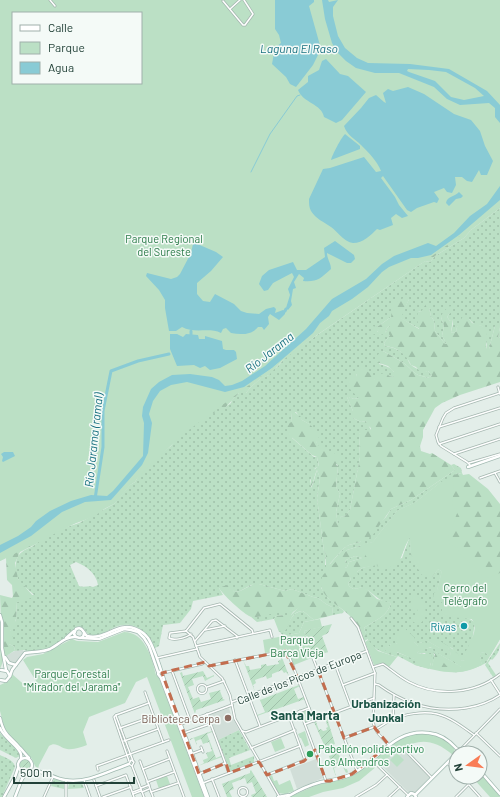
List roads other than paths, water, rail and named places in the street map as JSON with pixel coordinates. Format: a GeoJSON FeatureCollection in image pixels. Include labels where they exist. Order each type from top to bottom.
{"type":"FeatureCollection","features":[{"type":"Feature","properties":{"kind":"street"},"geometry":{"type":"LineString","coordinates":[[50,0],[55,6]]}},
{"type":"Feature","properties":{"kind":"street"},"geometry":{"type":"LineString","coordinates":[[230,9],[240,0]]}},
{"type":"Feature","properties":{"kind":"street"},"geometry":{"type":"LineString","coordinates":[[223,1],[243,25],[245,25],[252,14],[244,0]]}},
{"type":"Feature","properties":{"kind":"street"},"geometry":{"type":"LineString","coordinates":[[498,387],[500,393],[451,409],[444,415],[436,435],[439,444],[469,465],[500,455]]}},
{"type":"Feature","properties":{"kind":"street"},"geometry":{"type":"LineString","coordinates":[[439,427],[500,408]]}},
{"type":"Feature","properties":{"kind":"street"},"geometry":{"type":"LineString","coordinates":[[439,444],[500,424]]}},
{"type":"Feature","properties":{"kind":"street"},"geometry":{"type":"LineString","coordinates":[[454,454],[500,439]]}},
{"type":"Feature","properties":{"kind":"street"},"geometry":{"type":"LineString","coordinates":[[480,478],[500,471]]}},
{"type":"Feature","properties":{"kind":"street"},"geometry":{"type":"LineString","coordinates":[[495,473],[500,482]]}},
{"type":"Feature","properties":{"kind":"street"},"geometry":{"type":"LineString","coordinates":[[186,631],[204,608],[220,604],[252,630],[253,634]]}},
{"type":"Feature","properties":{"kind":"street"},"geometry":{"type":"LineString","coordinates":[[0,615],[2,622],[3,653],[7,671],[10,676]]}},
{"type":"Feature","properties":{"kind":"street"},"geometry":{"type":"LineString","coordinates":[[351,618],[358,627],[375,673],[374,727],[389,745]]}},
{"type":"Feature","properties":{"kind":"street"},"geometry":{"type":"LineString","coordinates":[[194,641],[214,620],[217,620],[225,626],[237,638]]}},
{"type":"Feature","properties":{"kind":"street"},"geometry":{"type":"LineString","coordinates":[[205,630],[225,626]]}},
{"type":"Feature","properties":{"kind":"street"},"geometry":{"type":"LineString","coordinates":[[63,641],[78,628],[81,628],[87,636],[94,637],[102,636],[120,628],[134,628],[142,632],[148,639],[156,658],[207,797]]}},
{"type":"Feature","properties":{"kind":"street"},"geometry":{"type":"LineString","coordinates":[[0,682],[5,682],[9,679],[21,656],[25,653],[44,651],[70,637],[99,639],[124,629],[138,632],[149,646],[161,673],[207,797]]}},
{"type":"Feature","properties":{"kind":"street"},"geometry":{"type":"LineString","coordinates":[[75,630],[74,634],[76,637]]}},
{"type":"Feature","properties":{"kind":"street"},"geometry":{"type":"LineString","coordinates":[[156,658],[270,630],[272,637]]}},
{"type":"Feature","properties":{"kind":"street"},"geometry":{"type":"LineString","coordinates":[[191,634],[172,640],[169,638],[170,633],[186,631],[191,634],[200,657],[224,681],[229,692],[235,719],[267,776],[281,797],[326,781],[341,778],[357,771],[389,745],[405,735],[424,732],[435,734],[443,737],[453,745]]}},
{"type":"Feature","properties":{"kind":"street"},"geometry":{"type":"LineString","coordinates":[[81,638],[84,633]]}},
{"type":"Feature","properties":{"kind":"street"},"geometry":{"type":"LineString","coordinates":[[210,667],[283,650],[288,653],[314,721]]}},
{"type":"Feature","properties":{"kind":"street","name":"Calle de los Picos de Europa"},"geometry":{"type":"LineString","coordinates":[[231,702],[367,651]]}},
{"type":"Feature","properties":{"kind":"street"},"geometry":{"type":"LineString","coordinates":[[3,653],[9,663],[16,665]]}},
{"type":"Feature","properties":{"kind":"street"},"geometry":{"type":"LineString","coordinates":[[313,658],[357,771]]}},
{"type":"Feature","properties":{"kind":"street"},"geometry":{"type":"LineString","coordinates":[[235,660],[260,726]]}},
{"type":"Feature","properties":{"kind":"street"},"geometry":{"type":"LineString","coordinates":[[5,662],[0,671],[7,671],[14,668]]}},
{"type":"Feature","properties":{"kind":"street"},"geometry":{"type":"LineString","coordinates":[[161,673],[202,664],[205,662]]}},
{"type":"Feature","properties":{"kind":"street"},"geometry":{"type":"LineString","coordinates":[[335,664],[351,707]]}},
{"type":"Feature","properties":{"kind":"street"},"geometry":{"type":"LineString","coordinates":[[373,667],[383,664],[408,682],[425,688],[448,692],[463,690],[480,685],[500,674]]}},
{"type":"Feature","properties":{"kind":"street"},"geometry":{"type":"LineString","coordinates":[[172,671],[190,720]]}},
{"type":"Feature","properties":{"kind":"street"},"geometry":{"type":"LineString","coordinates":[[343,685],[375,673]]}},
{"type":"Feature","properties":{"kind":"street"},"geometry":{"type":"LineString","coordinates":[[375,684],[409,703],[438,710],[454,710],[474,706],[492,700],[500,694],[491,680]]}},
{"type":"Feature","properties":{"kind":"street"},"geometry":{"type":"LineString","coordinates":[[206,687],[206,692],[204,693],[198,691],[200,685],[203,684],[206,687],[224,681]]}},
{"type":"Feature","properties":{"kind":"street"},"geometry":{"type":"LineString","coordinates":[[145,692],[163,742]]}},
{"type":"Feature","properties":{"kind":"street"},"geometry":{"type":"LineString","coordinates":[[393,719],[394,695]]}},
{"type":"Feature","properties":{"kind":"street"},"geometry":{"type":"LineString","coordinates":[[305,724],[375,698]]}},
{"type":"Feature","properties":{"kind":"street"},"geometry":{"type":"LineString","coordinates":[[132,766],[129,763],[128,754],[116,715],[149,703]]}},
{"type":"Feature","properties":{"kind":"street"},"geometry":{"type":"LineString","coordinates":[[181,724],[232,705]]}},
{"type":"Feature","properties":{"kind":"street"},"geometry":{"type":"LineString","coordinates":[[242,731],[246,732],[309,708]]}},
{"type":"Feature","properties":{"kind":"street"},"geometry":{"type":"LineString","coordinates":[[427,713],[428,708]]}},
{"type":"Feature","properties":{"kind":"street"},"geometry":{"type":"LineString","coordinates":[[465,745],[500,709]]}},
{"type":"Feature","properties":{"kind":"street"},"geometry":{"type":"LineString","coordinates":[[437,714],[438,710]]}},
{"type":"Feature","properties":{"kind":"street"},"geometry":{"type":"LineString","coordinates":[[300,711],[326,781]]}},
{"type":"Feature","properties":{"kind":"street"},"geometry":{"type":"LineString","coordinates":[[375,730],[393,719],[409,714],[427,713],[437,714],[460,725],[474,735]]}},
{"type":"Feature","properties":{"kind":"street"},"geometry":{"type":"LineString","coordinates":[[207,714],[229,773]]}},
{"type":"Feature","properties":{"kind":"street"},"geometry":{"type":"LineString","coordinates":[[119,728],[154,716]]}},
{"type":"Feature","properties":{"kind":"street"},"geometry":{"type":"LineString","coordinates":[[267,776],[305,760],[289,716]]}},
{"type":"Feature","properties":{"kind":"street"},"geometry":{"type":"LineString","coordinates":[[0,718],[6,735],[29,758],[34,768],[53,777],[66,781],[84,780],[132,761]]}},
{"type":"Feature","properties":{"kind":"street"},"geometry":{"type":"LineString","coordinates":[[184,733],[210,724]]}},
{"type":"Feature","properties":{"kind":"street"},"geometry":{"type":"LineString","coordinates":[[344,738],[374,727]]}},
{"type":"Feature","properties":{"kind":"street"},"geometry":{"type":"LineString","coordinates":[[0,728],[5,737],[22,753],[15,777],[4,797]]}},
{"type":"Feature","properties":{"kind":"street"},"geometry":{"type":"LineString","coordinates":[[124,741],[158,729]]}},
{"type":"Feature","properties":{"kind":"street"},"geometry":{"type":"LineString","coordinates":[[251,748],[295,730]]}},
{"type":"Feature","properties":{"kind":"street"},"geometry":{"type":"LineString","coordinates":[[244,736],[246,732]]}},
{"type":"Feature","properties":{"kind":"street"},"geometry":{"type":"LineString","coordinates":[[476,733],[500,756]]}},
{"type":"Feature","properties":{"kind":"street"},"geometry":{"type":"LineString","coordinates":[[98,770],[97,766],[169,740]]}},
{"type":"Feature","properties":{"kind":"street"},"geometry":{"type":"LineString","coordinates":[[203,783],[300,746]]}},
{"type":"Feature","properties":{"kind":"street"},"geometry":{"type":"LineString","coordinates":[[192,754],[202,751],[201,747]]}},
{"type":"Feature","properties":{"kind":"street"},"geometry":{"type":"LineString","coordinates":[[403,748],[432,778]]}},
{"type":"Feature","properties":{"kind":"street"},"geometry":{"type":"LineString","coordinates":[[167,751],[183,796]]}},
{"type":"Feature","properties":{"kind":"street"},"geometry":{"type":"LineString","coordinates":[[128,754],[134,764],[132,766],[144,797]]}},
{"type":"Feature","properties":{"kind":"street"},"geometry":{"type":"LineString","coordinates":[[21,758],[29,758]]}},
{"type":"Feature","properties":{"kind":"street"},"geometry":{"type":"LineString","coordinates":[[143,769],[170,759]]}},
{"type":"Feature","properties":{"kind":"street"},"geometry":{"type":"LineString","coordinates":[[372,759],[407,796],[412,794],[416,796],[447,762]]}},
{"type":"Feature","properties":{"kind":"street"},"geometry":{"type":"LineString","coordinates":[[140,761],[153,797]]}},
{"type":"Feature","properties":{"kind":"street"},"geometry":{"type":"LineString","coordinates":[[15,797],[22,779],[32,768],[32,763]]}},
{"type":"Feature","properties":{"kind":"street"},"geometry":{"type":"LineString","coordinates":[[199,774],[226,763]]}},
{"type":"Feature","properties":{"kind":"street"},"geometry":{"type":"LineString","coordinates":[[18,767],[23,772],[40,772]]}},
{"type":"Feature","properties":{"kind":"street"},"geometry":{"type":"LineString","coordinates":[[148,782],[175,772]]}},
{"type":"Feature","properties":{"kind":"street"},"geometry":{"type":"LineString","coordinates":[[356,797],[376,786],[387,774]]}},
{"type":"Feature","properties":{"kind":"street"},"geometry":{"type":"LineString","coordinates":[[96,786],[125,775],[127,776],[134,797]]}},
{"type":"Feature","properties":{"kind":"street"},"geometry":{"type":"LineString","coordinates":[[44,797],[53,777]]}},
{"type":"Feature","properties":{"kind":"street"},"geometry":{"type":"LineString","coordinates":[[212,779],[219,797]]}},
{"type":"Feature","properties":{"kind":"street"},"geometry":{"type":"LineString","coordinates":[[84,780],[90,797]]}},
{"type":"Feature","properties":{"kind":"street"},"geometry":{"type":"LineString","coordinates":[[94,780],[100,797]]}},
{"type":"Feature","properties":{"kind":"street"},"geometry":{"type":"LineString","coordinates":[[488,780],[500,794]]}},
{"type":"Feature","properties":{"kind":"street"},"geometry":{"type":"LineString","coordinates":[[66,781],[66,797]]}},
{"type":"Feature","properties":{"kind":"street"},"geometry":{"type":"LineString","coordinates":[[151,792],[178,782]]}},
{"type":"Feature","properties":{"kind":"street"},"geometry":{"type":"LineString","coordinates":[[133,793],[149,785]]}},
{"type":"Feature","properties":{"kind":"street"},"geometry":{"type":"LineString","coordinates":[[456,797],[468,785]]}},
{"type":"Feature","properties":{"kind":"street"},"geometry":{"type":"LineString","coordinates":[[470,785],[480,797]]}},
{"type":"Feature","properties":{"kind":"street"},"geometry":{"type":"LineString","coordinates":[[103,797],[131,787]]}},
{"type":"Feature","properties":{"kind":"street"},"geometry":{"type":"LineString","coordinates":[[389,797],[400,787]]}},
{"type":"Feature","properties":{"kind":"street"},"geometry":{"type":"LineString","coordinates":[[242,788],[247,790],[247,794],[244,797],[238,794],[238,790],[242,788]]}},
{"type":"Feature","properties":{"kind":"street"},"geometry":{"type":"LineString","coordinates":[[141,790],[150,789]]}},
{"type":"Feature","properties":{"kind":"street"},"geometry":{"type":"LineString","coordinates":[[287,797],[297,792]]}},
{"type":"Feature","properties":{"kind":"water","name":"Laguna El Raso"},"geometry":{"type":"Polygon","coordinates":[[[275,0],[314,0],[314,2],[309,6],[321,49],[313,65],[296,87],[290,84],[286,77],[272,64],[275,48],[281,43],[279,35],[275,29],[275,0]]]}},
{"type":"Feature","properties":{"kind":"water"},"geometry":{"type":"Polygon","coordinates":[[[322,0],[328,0],[329,2],[338,0],[333,7],[333,16],[338,36],[345,48],[357,58],[368,63],[410,64],[449,69],[487,91],[500,105],[500,123],[495,117],[495,108],[489,103],[460,105],[447,99],[434,87],[399,73],[375,73],[356,68],[337,52],[332,43],[325,19],[322,0]],[[408,69],[407,71],[435,81],[451,97],[464,100],[484,96],[475,88],[446,72],[408,69]]]}},
{"type":"Feature","properties":{"kind":"water"},"geometry":{"type":"Polygon","coordinates":[[[326,59],[340,74],[348,76],[366,92],[342,120],[336,123],[324,117],[320,109],[304,98],[298,90],[308,82],[308,76],[319,70],[322,61],[326,59]]]}},
{"type":"Feature","properties":{"kind":"water"},"geometry":{"type":"Polygon","coordinates":[[[408,87],[424,94],[454,114],[471,120],[480,131],[485,146],[493,161],[487,175],[481,175],[479,170],[472,182],[467,181],[462,177],[455,177],[456,185],[452,193],[447,192],[444,188],[434,192],[439,199],[437,203],[434,202],[417,208],[411,212],[407,210],[383,176],[381,178],[408,216],[402,218],[396,214],[391,218],[393,225],[380,230],[377,229],[360,242],[350,242],[344,239],[313,214],[310,210],[309,199],[323,169],[364,157],[376,172],[381,171],[372,157],[349,134],[344,126],[369,98],[376,95],[386,103],[383,93],[388,89],[393,91],[408,87]]]}},
{"type":"Feature","properties":{"kind":"water"},"geometry":{"type":"Polygon","coordinates":[[[345,134],[360,146],[360,149],[331,160],[341,139],[345,134]]]}},
{"type":"Feature","properties":{"kind":"water"},"geometry":{"type":"Polygon","coordinates":[[[500,186],[500,200],[459,235],[431,255],[411,258],[389,267],[382,272],[368,287],[332,311],[329,316],[320,323],[313,333],[272,368],[244,387],[225,392],[187,382],[171,385],[160,391],[153,401],[149,414],[152,423],[148,453],[142,465],[111,500],[85,502],[62,512],[31,536],[0,553],[0,545],[18,536],[50,511],[71,501],[91,495],[107,496],[113,491],[143,456],[143,407],[151,389],[159,382],[172,375],[190,374],[212,377],[219,380],[225,386],[242,381],[265,366],[306,329],[332,299],[366,279],[382,264],[394,256],[428,243],[436,246],[454,233],[470,216],[487,204],[500,186]]]}},
{"type":"Feature","properties":{"kind":"water"},"geometry":{"type":"Polygon","coordinates":[[[459,192],[463,196],[456,199],[449,206],[446,203],[449,198],[459,192]]]}},
{"type":"Feature","properties":{"kind":"water"},"geometry":{"type":"Polygon","coordinates":[[[335,241],[354,255],[355,259],[351,263],[347,263],[327,253],[331,269],[321,277],[312,281],[303,281],[304,278],[299,274],[294,282],[296,288],[293,289],[291,301],[292,305],[288,310],[286,308],[290,295],[288,289],[294,277],[292,273],[273,283],[268,290],[264,291],[259,284],[262,276],[269,270],[293,262],[297,270],[306,270],[325,257],[324,248],[335,241]]]}},
{"type":"Feature","properties":{"kind":"water"},"geometry":{"type":"Polygon","coordinates":[[[195,243],[216,252],[223,257],[211,271],[197,283],[197,294],[203,301],[210,302],[215,294],[234,304],[241,311],[247,313],[259,314],[266,309],[274,307],[276,309],[275,313],[283,310],[285,311],[285,314],[279,320],[270,314],[268,317],[269,324],[264,330],[262,327],[258,327],[253,332],[246,334],[231,333],[226,328],[223,329],[221,333],[217,331],[192,330],[182,327],[176,331],[169,331],[165,300],[159,290],[146,276],[147,273],[171,279],[177,277],[191,253],[193,244],[195,243]]]}},
{"type":"Feature","properties":{"kind":"water"},"geometry":{"type":"Polygon","coordinates":[[[170,334],[177,334],[183,337],[186,334],[198,335],[199,339],[205,339],[205,336],[222,341],[223,349],[234,350],[236,352],[237,359],[220,368],[210,370],[205,366],[200,368],[194,365],[177,366],[170,349],[170,334]]]}},
{"type":"Feature","properties":{"kind":"water"},"geometry":{"type":"Polygon","coordinates":[[[4,452],[13,452],[15,456],[3,462],[3,457],[1,454],[4,452]]]}},
{"type":"Feature","properties":{"kind":"waterway"},"geometry":{"type":"LineString","coordinates":[[251,172],[270,134],[297,96],[300,95]]}},
{"type":"Feature","properties":{"kind":"waterway","name":"Río Jarama (ramal)"},"geometry":{"type":"LineString","coordinates":[[95,499],[103,447],[103,411],[111,371],[138,361],[169,354]]}},
{"type":"Feature","properties":{"kind":"place","name":"Rivas"},"geometry":{"type":"Point","coordinates":[464,626]}},
{"type":"Feature","properties":{"kind":"place","name":"Biblioteca Cerpa"},"geometry":{"type":"Point","coordinates":[228,718]}},
{"type":"Feature","properties":{"kind":"place","name":"Pabellón polideportivo Los Almendros"},"geometry":{"type":"Point","coordinates":[310,754]}},
{"type":"Feature","properties":{"kind":"district","name":"Urbanización Junkal"},"geometry":{"type":"Point","coordinates":[386,710]}},
{"type":"Feature","properties":{"kind":"district","name":"Santa Marta"},"geometry":{"type":"Point","coordinates":[305,715]}},
{"type":"Feature","properties":{"kind":"park label","name":"Parque Regional del Sureste"},"geometry":{"type":"Point","coordinates":[164,244]}},
{"type":"Feature","properties":{"kind":"park label","name":"Cerro del Telégrafo"},"geometry":{"type":"Point","coordinates":[465,593]}},
{"type":"Feature","properties":{"kind":"park label","name":"Parque Barca Vieja"},"geometry":{"type":"Point","coordinates":[297,645]}},
{"type":"Feature","properties":{"kind":"park label","name":"Parque Forestal \"Mirador del Jarama\""},"geometry":{"type":"Point","coordinates":[72,679]}},
{"type":"Feature","properties":{"kind":"water label","name":"Río Jarama"},"geometry":{"type":"Point","coordinates":[269,352]}}]}
